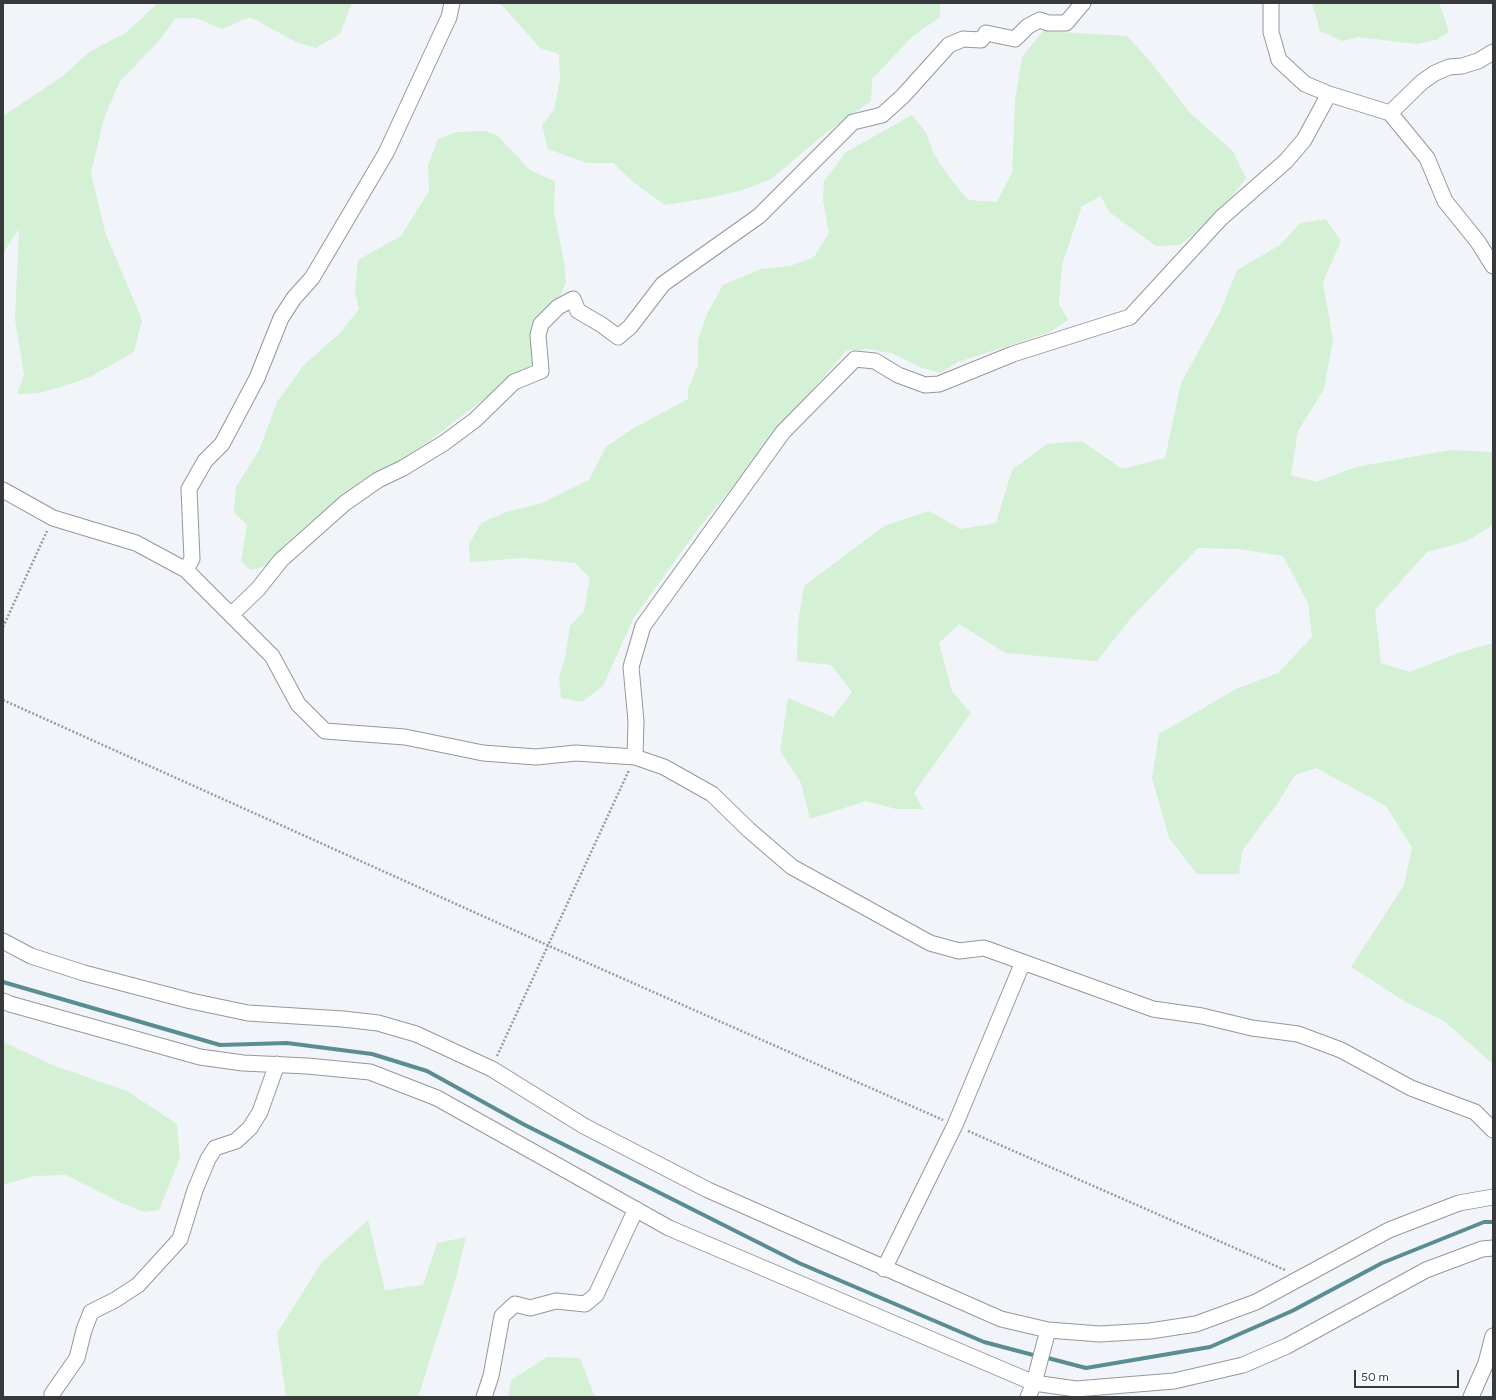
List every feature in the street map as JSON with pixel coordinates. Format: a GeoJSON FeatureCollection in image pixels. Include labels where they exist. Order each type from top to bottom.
{"type":"FeatureCollection","features":[{"type":"Feature","properties":{"kind":"street"},"geometry":{"type":"LineString","coordinates":[[186,570],[192,559],[189,488],[205,460],[222,444],[250,391],[280,318],[294,298],[312,278],[386,153],[449,17],[452,3]]}},
{"type":"Feature","properties":{"kind":"street"},"geometry":{"type":"LineString","coordinates":[[231,615],[258,589],[281,560],[345,503],[378,480],[403,468],[444,443],[475,420],[514,382],[540,371],[538,335],[541,324],[558,307],[573,299],[578,311],[618,337],[630,327],[663,284],[759,216],[853,122],[882,115],[903,96],[948,45],[963,39],[981,40],[986,33],[1015,39],[1028,26],[1040,20],[1048,23],[1066,23],[1083,3]]}},
{"type":"Feature","properties":{"kind":"street"},"geometry":{"type":"LineString","coordinates":[[1271,3],[1271,32],[1279,60],[1305,84],[1329,94],[1390,113],[1427,158],[1445,202],[1478,242],[1493,266]]}},
{"type":"Feature","properties":{"kind":"street"},"geometry":{"type":"LineString","coordinates":[[1390,113],[1422,82],[1435,73],[1449,67],[1462,66],[1478,61],[1493,52]]}},
{"type":"Feature","properties":{"kind":"street"},"geometry":{"type":"LineString","coordinates":[[635,757],[636,721],[632,667],[643,626],[783,432],[855,358],[876,361],[898,375],[925,385],[939,384],[1013,354],[1130,317],[1221,218],[1286,161],[1304,140],[1329,94]]}},
{"type":"Feature","properties":{"kind":"street"},"geometry":{"type":"LineString","coordinates":[[3,490],[53,518],[136,543],[186,570],[272,656],[298,704],[325,732],[405,737],[483,753],[536,757],[576,753],[635,757],[664,767],[712,794],[749,830],[792,867],[930,943],[959,951],[984,948],[1153,1009],[1202,1016],[1252,1028],[1298,1034],[1341,1050],[1411,1088],[1475,1112],[1493,1130]]}},
{"type":"Feature","properties":{"kind":"street"},"geometry":{"type":"LineString","coordinates":[[3,941],[31,956],[84,973],[206,1004],[248,1013],[378,1023],[416,1034],[492,1069],[584,1126],[708,1190],[884,1269],[1001,1319],[1048,1330],[1100,1334],[1150,1331],[1196,1324],[1256,1302],[1389,1230],[1459,1203],[1493,1197]]}},
{"type":"Feature","properties":{"kind":"street"},"geometry":{"type":"LineString","coordinates":[[884,1269],[955,1125],[1023,962]]}},
{"type":"Feature","properties":{"kind":"street"},"geometry":{"type":"LineString","coordinates":[[3,1000],[10,1004],[200,1056],[243,1063],[277,1064],[370,1072],[437,1098],[669,1228],[1034,1383],[1076,1389],[1174,1381],[1243,1365],[1287,1346],[1426,1270],[1482,1249],[1493,1248]]}},
{"type":"Feature","properties":{"kind":"street"},"geometry":{"type":"LineString","coordinates":[[52,1397],[52,1394],[77,1358],[84,1330],[91,1312],[115,1300],[138,1285],[180,1239],[195,1190],[208,1160],[216,1148],[236,1141],[250,1128],[260,1112],[277,1064]]}},
{"type":"Feature","properties":{"kind":"street"},"geometry":{"type":"LineString","coordinates":[[484,1397],[491,1376],[502,1316],[515,1304],[530,1308],[556,1301],[585,1304],[596,1295],[636,1209]]}},
{"type":"Feature","properties":{"kind":"street"},"geometry":{"type":"LineString","coordinates":[[1028,1397],[1034,1383],[1048,1330]]}},
{"type":"Feature","properties":{"kind":"street"},"geometry":{"type":"LineString","coordinates":[[1471,1397],[1486,1362],[1493,1336]]}},
{"type":"Feature","properties":{"kind":"path"},"geometry":{"type":"LineString","coordinates":[[3,627],[53,518]]}},
{"type":"Feature","properties":{"kind":"path"},"geometry":{"type":"LineString","coordinates":[[3,700],[547,945],[1301,1277]]}},
{"type":"Feature","properties":{"kind":"path"},"geometry":{"type":"LineString","coordinates":[[492,1069],[547,945],[635,757]]}},
{"type":"Feature","properties":{"kind":"green space"},"geometry":{"type":"Polygon","coordinates":[[[158,3],[352,3],[340,34],[316,48],[296,42],[250,17],[222,29],[196,18],[176,18],[158,42],[120,81],[104,118],[91,173],[105,232],[142,320],[134,352],[90,377],[39,393],[17,394],[24,375],[15,319],[19,229],[3,253],[3,116],[63,76],[89,52],[127,32],[158,3]]]}},
{"type":"Feature","properties":{"kind":"green space"},"geometry":{"type":"Polygon","coordinates":[[[500,3],[940,3],[940,17],[912,37],[872,79],[871,101],[827,132],[771,179],[743,190],[709,198],[665,205],[632,181],[613,163],[587,163],[548,149],[542,125],[554,110],[560,79],[559,54],[540,48],[500,3]]]}},
{"type":"Feature","properties":{"kind":"green space"},"geometry":{"type":"Polygon","coordinates":[[[1312,3],[1439,3],[1449,32],[1436,40],[1416,44],[1358,37],[1342,41],[1320,31],[1312,3]]]}},
{"type":"Feature","properties":{"kind":"green space"},"geometry":{"type":"Polygon","coordinates":[[[1043,31],[1127,36],[1149,60],[1190,113],[1233,151],[1246,178],[1233,195],[1202,227],[1180,245],[1156,246],[1109,212],[1101,196],[1082,206],[1062,264],[1059,304],[1068,320],[1050,332],[958,362],[940,373],[920,367],[891,353],[867,349],[846,351],[702,524],[672,565],[633,619],[603,686],[582,702],[561,698],[559,677],[565,658],[570,626],[584,611],[590,578],[575,563],[524,558],[470,562],[469,544],[481,523],[506,512],[542,503],[589,480],[606,447],[632,429],[688,399],[688,389],[698,365],[698,340],[707,314],[723,285],[761,269],[790,266],[814,257],[829,233],[823,200],[824,181],[846,152],[912,115],[926,133],[934,154],[947,174],[968,200],[997,202],[1012,173],[1015,101],[1022,57],[1043,31]]]}},
{"type":"Feature","properties":{"kind":"green space"},"geometry":{"type":"Polygon","coordinates":[[[485,131],[498,136],[530,170],[555,181],[554,211],[566,281],[561,295],[545,312],[532,340],[532,365],[504,380],[488,396],[400,461],[364,479],[300,531],[278,551],[266,566],[250,570],[241,561],[247,525],[234,512],[236,487],[260,448],[277,402],[303,366],[340,333],[359,309],[355,291],[358,260],[401,236],[429,191],[428,165],[438,139],[457,132],[485,131]]]}},
{"type":"Feature","properties":{"kind":"green space"},"geometry":{"type":"Polygon","coordinates":[[[1326,219],[1341,241],[1323,282],[1333,340],[1324,389],[1298,431],[1291,475],[1316,482],[1356,467],[1450,450],[1493,452],[1493,525],[1467,541],[1427,552],[1375,610],[1381,663],[1410,672],[1458,653],[1493,643],[1493,1064],[1444,1021],[1409,1004],[1351,967],[1404,885],[1412,848],[1386,806],[1316,768],[1295,775],[1279,801],[1242,851],[1239,874],[1197,874],[1169,838],[1152,778],[1159,734],[1236,689],[1278,673],[1312,637],[1308,603],[1283,556],[1239,549],[1198,548],[1131,618],[1097,661],[1005,653],[959,624],[939,643],[952,691],[971,713],[914,793],[923,809],[896,809],[866,801],[810,819],[801,783],[780,751],[788,698],[833,717],[852,692],[831,665],[797,661],[798,622],[804,586],[884,526],[929,511],[961,529],[996,523],[1012,470],[1047,444],[1082,441],[1122,469],[1165,458],[1181,383],[1220,312],[1237,270],[1280,245],[1300,223],[1326,219]]]}},
{"type":"Feature","properties":{"kind":"green space"},"geometry":{"type":"Polygon","coordinates":[[[3,1042],[55,1066],[127,1091],[177,1124],[180,1158],[159,1210],[144,1212],[119,1202],[66,1175],[34,1176],[3,1185],[3,1042]]]}},
{"type":"Feature","properties":{"kind":"green space"},"geometry":{"type":"Polygon","coordinates":[[[368,1220],[385,1290],[423,1285],[437,1243],[466,1237],[456,1278],[418,1397],[286,1397],[277,1333],[322,1262],[368,1220]]]}},
{"type":"Feature","properties":{"kind":"green space"},"geometry":{"type":"Polygon","coordinates":[[[547,1357],[580,1358],[595,1397],[508,1397],[511,1380],[547,1357]]]}},
{"type":"Feature","properties":{"kind":"waterway"},"geometry":{"type":"LineString","coordinates":[[3,982],[220,1045],[287,1043],[372,1054],[427,1071],[523,1124],[799,1263],[984,1342],[1037,1356]]}},
{"type":"Feature","properties":{"kind":"waterway"},"geometry":{"type":"LineString","coordinates":[[1044,1357],[1086,1368],[1210,1347],[1292,1311],[1382,1263],[1484,1222],[1493,1222]]}}]}
